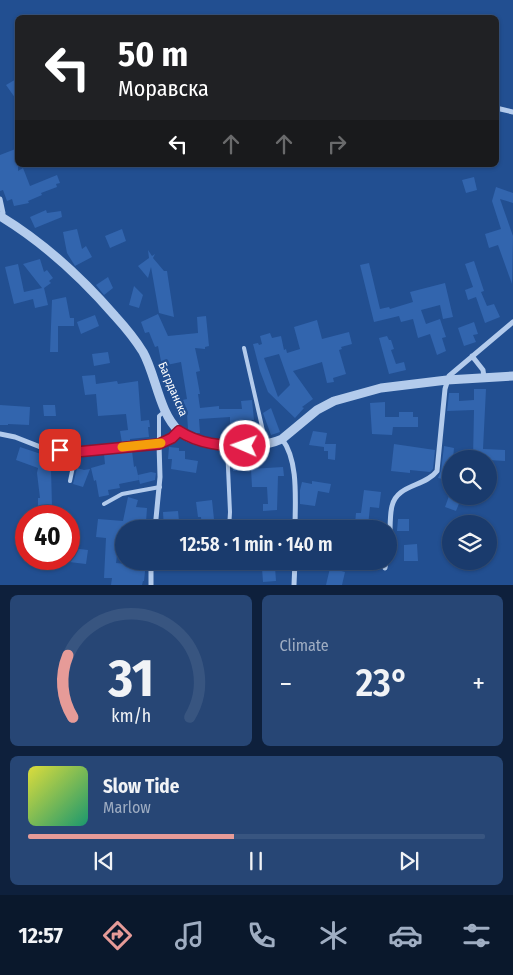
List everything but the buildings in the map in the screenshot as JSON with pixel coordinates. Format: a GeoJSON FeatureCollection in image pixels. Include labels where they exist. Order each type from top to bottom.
{"type":"FeatureCollection","features":[{"type":"Feature","properties":{"kind":"street"},"geometry":{"type":"LineString","coordinates":[[499,109],[513,112]]}},
{"type":"Feature","properties":{"kind":"street"},"geometry":{"type":"LineString","coordinates":[[0,199],[3,213],[1,216]]}},
{"type":"Feature","properties":{"kind":"street","name":"Багрданска"},"geometry":{"type":"LineString","coordinates":[[1,216],[35,240],[93,291],[131,335],[146,358],[171,421],[179,431],[190,438],[227,446],[266,444],[282,439],[317,410],[334,401],[381,388],[447,380],[513,376]]}},
{"type":"Feature","properties":{"kind":"street"},"geometry":{"type":"LineString","coordinates":[[391,520],[392,505],[397,495],[402,490],[416,486],[433,477],[437,471],[449,376],[513,322]]}},
{"type":"Feature","properties":{"kind":"street"},"geometry":{"type":"LineString","coordinates":[[472,356],[483,370],[484,378]]}},
{"type":"Feature","properties":{"kind":"street"},"geometry":{"type":"LineString","coordinates":[[0,434],[15,437],[43,448],[76,452],[159,444],[172,438],[179,431]]}},
{"type":"Feature","properties":{"kind":"street"},"geometry":{"type":"LineString","coordinates":[[282,439],[288,446],[293,463],[295,520]]}},
{"type":"Feature","properties":{"kind":"street"},"geometry":{"type":"LineString","coordinates":[[156,520],[160,487],[159,444]]}},
{"type":"Feature","properties":{"kind":"street"},"geometry":{"type":"LineString","coordinates":[[151,570],[151,585]]}},
{"type":"Feature","properties":{"kind":"street"},"geometry":{"type":"LineString","coordinates":[[294,585],[295,570]]}},
{"type":"Feature","properties":{"kind":"lane"},"geometry":{"type":"LineString","coordinates":[[244,348],[266,444]]}},
{"type":"Feature","properties":{"kind":"lane"},"geometry":{"type":"LineString","coordinates":[[159,444],[159,416],[166,410]]}},
{"type":"Feature","properties":{"kind":"lane"},"geometry":{"type":"LineString","coordinates":[[227,446],[230,520]]}},
{"type":"Feature","properties":{"kind":"lane"},"geometry":{"type":"LineString","coordinates":[[70,481],[76,452]]}},
{"type":"Feature","properties":{"kind":"lane"},"geometry":{"type":"LineString","coordinates":[[104,504],[122,494],[160,487]]}},
{"type":"Feature","properties":{"kind":"slow traffic"},"geometry":{"type":"LineString","coordinates":[[122,447],[161,443]]}},
{"type":"Feature","properties":{"kind":"route"},"geometry":{"type":"LineString","coordinates":[[60,450],[76,452],[159,444],[172,438],[179,431],[190,438],[205,442],[227,446],[245,446]]}}]}
